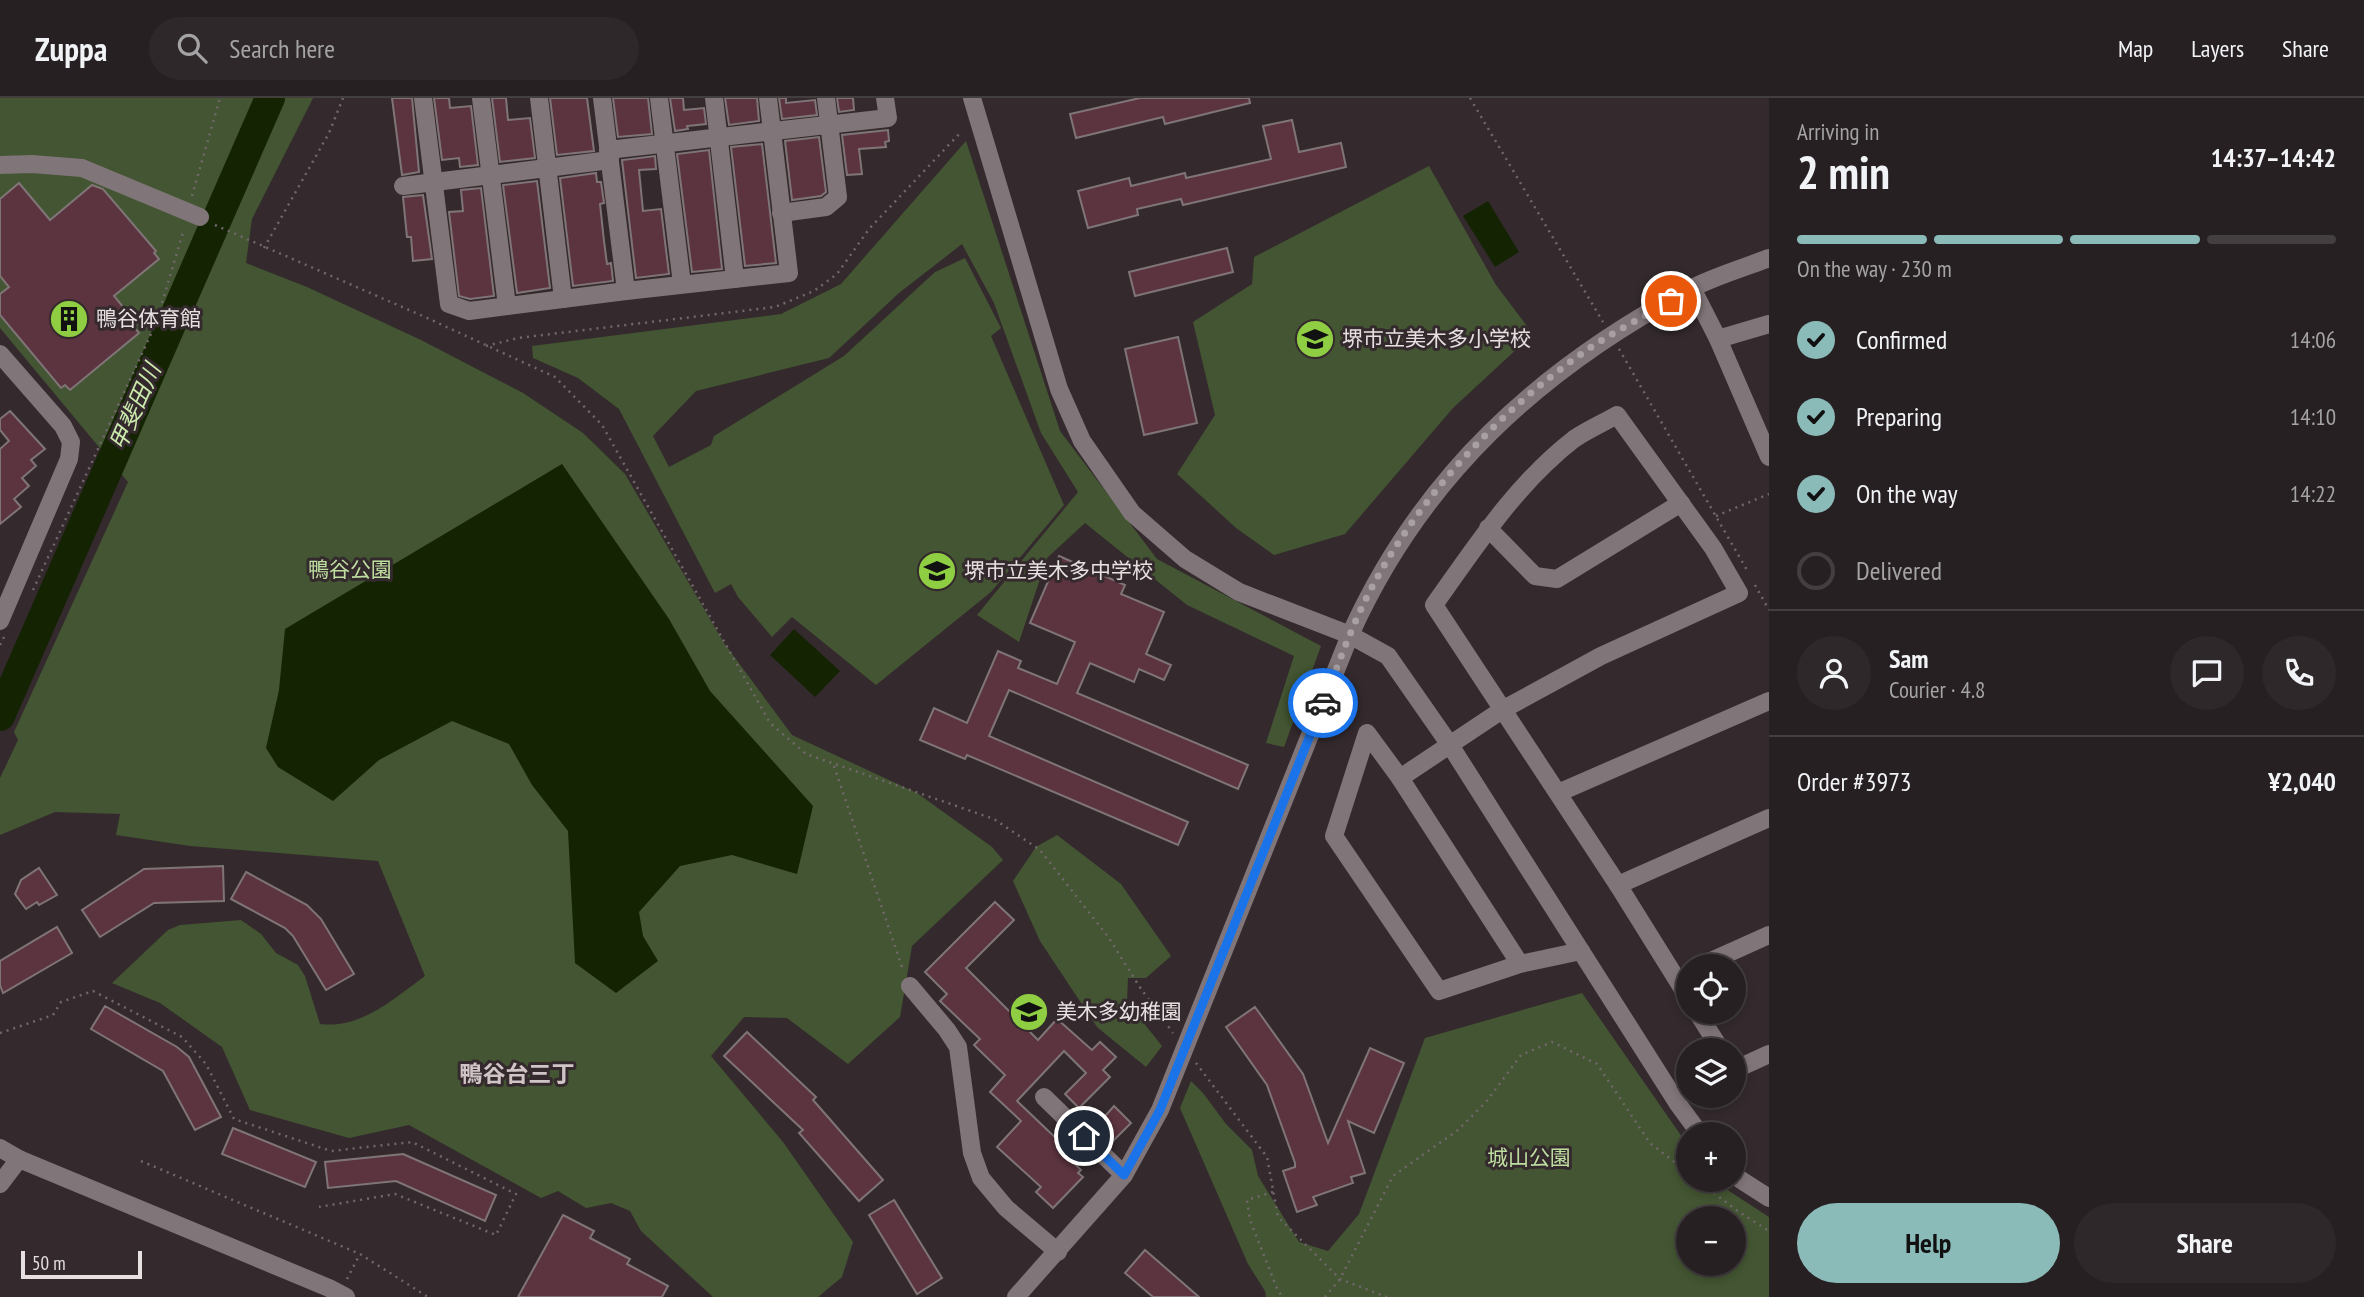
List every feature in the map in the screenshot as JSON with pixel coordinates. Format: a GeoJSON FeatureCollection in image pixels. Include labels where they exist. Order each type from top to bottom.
{"type":"FeatureCollection","features":[{"type":"Feature","properties":{"kind":"street"},"geometry":{"type":"LineString","coordinates":[[423,98],[449,304],[469,312],[789,273],[768,98]]}},
{"type":"Feature","properties":{"kind":"street"},"geometry":{"type":"LineString","coordinates":[[481,98],[507,306]]}},
{"type":"Feature","properties":{"kind":"street"},"geometry":{"type":"LineString","coordinates":[[539,98],[563,299]]}},
{"type":"Feature","properties":{"kind":"street"},"geometry":{"type":"LineString","coordinates":[[602,98],[626,291]]}},
{"type":"Feature","properties":{"kind":"street"},"geometry":{"type":"LineString","coordinates":[[659,98],[682,285]]}},
{"type":"Feature","properties":{"kind":"street"},"geometry":{"type":"LineString","coordinates":[[713,98],[735,279]]}},
{"type":"Feature","properties":{"kind":"street"},"geometry":{"type":"LineString","coordinates":[[781,213],[826,207],[838,197],[826,98]]}},
{"type":"Feature","properties":{"kind":"street"},"geometry":{"type":"LineString","coordinates":[[403,186],[547,168],[665,143],[888,118],[885,98]]}},
{"type":"Feature","properties":{"kind":"street"},"geometry":{"type":"LineString","coordinates":[[972,98],[1059,389],[1082,441],[1132,513],[1185,559],[1239,592],[1350,635],[1388,656],[1450,745],[1581,951],[1676,1087]]}},
{"type":"Feature","properties":{"kind":"street"},"geometry":{"type":"LineString","coordinates":[[0,165],[32,164],[82,168],[194,214]]}},
{"type":"Feature","properties":{"kind":"street"},"geometry":{"type":"LineString","coordinates":[[1016,1297],[1124,1175],[1160,1110],[1350,635],[1370,591],[1415,519],[1455,468],[1506,416],[1566,365],[1692,288],[1769,258]]}},
{"type":"Feature","properties":{"kind":"street"},"geometry":{"type":"LineString","coordinates":[[1692,288],[1718,339],[1769,457]]}},
{"type":"Feature","properties":{"kind":"street"},"geometry":{"type":"LineString","coordinates":[[1718,339],[1769,324]]}},
{"type":"Feature","properties":{"kind":"street"},"geometry":{"type":"LineString","coordinates":[[0,354],[63,426],[71,442],[69,459],[2,628]]}},
{"type":"Feature","properties":{"kind":"street"},"geometry":{"type":"LineString","coordinates":[[1400,778],[1503,710],[1601,656],[1739,593],[1697,526],[1616,415],[1575,439],[1532,477],[1488,528],[1434,605],[1503,710],[1558,793],[1618,885],[1676,966]]}},
{"type":"Feature","properties":{"kind":"street"},"geometry":{"type":"LineString","coordinates":[[1488,528],[1535,576],[1556,579],[1681,503]]}},
{"type":"Feature","properties":{"kind":"street"},"geometry":{"type":"LineString","coordinates":[[1558,793],[1769,701]]}},
{"type":"Feature","properties":{"kind":"street"},"geometry":{"type":"LineString","coordinates":[[1520,964],[1400,778],[1367,733],[1334,836],[1439,991],[1520,964],[1581,951]]}},
{"type":"Feature","properties":{"kind":"street"},"geometry":{"type":"LineString","coordinates":[[1618,885],[1769,818]]}},
{"type":"Feature","properties":{"kind":"street"},"geometry":{"type":"LineString","coordinates":[[1727,954],[1769,935]]}},
{"type":"Feature","properties":{"kind":"street"},"geometry":{"type":"LineString","coordinates":[[910,986],[958,1047],[972,1153],[981,1178],[1006,1208],[1058,1252]]}},
{"type":"Feature","properties":{"kind":"street"},"geometry":{"type":"LineString","coordinates":[[1746,1065],[1769,1054]]}},
{"type":"Feature","properties":{"kind":"street"},"geometry":{"type":"LineString","coordinates":[[1044,1097],[1124,1175]]}},
{"type":"Feature","properties":{"kind":"street"},"geometry":{"type":"LineString","coordinates":[[0,1148],[19,1159],[346,1289]]}},
{"type":"Feature","properties":{"kind":"street"},"geometry":{"type":"LineString","coordinates":[[0,1184],[19,1159]]}},
{"type":"Feature","properties":{"kind":"street"},"geometry":{"type":"LineString","coordinates":[[1746,1183],[1769,1198]]}},
{"type":"Feature","properties":{"kind":"path"},"geometry":{"type":"LineString","coordinates":[[28,596],[36,587],[156,323],[178,252],[194,214],[220,98]]}},
{"type":"Feature","properties":{"kind":"path"},"geometry":{"type":"LineString","coordinates":[[264,248],[329,133],[344,98]]}},
{"type":"Feature","properties":{"kind":"path"},"geometry":{"type":"LineString","coordinates":[[1470,98],[1574,271]]}},
{"type":"Feature","properties":{"kind":"path"},"geometry":{"type":"LineString","coordinates":[[194,214],[264,248],[425,317],[555,377],[602,425],[770,723],[806,754],[834,766],[994,819],[1040,850],[1109,938],[1139,986]]}},
{"type":"Feature","properties":{"kind":"path"},"geometry":{"type":"LineString","coordinates":[[1634,376],[1749,573]]}},
{"type":"Feature","properties":{"kind":"path"},"geometry":{"type":"LineString","coordinates":[[1697,526],[1769,494]]}},
{"type":"Feature","properties":{"kind":"path"},"geometry":{"type":"LineString","coordinates":[[1756,586],[1769,610]]}},
{"type":"Feature","properties":{"kind":"path"},"geometry":{"type":"LineString","coordinates":[[0,645],[2,628]]}},
{"type":"Feature","properties":{"kind":"path"},"geometry":{"type":"LineString","coordinates":[[834,766],[897,957],[910,986]]}},
{"type":"Feature","properties":{"kind":"path"},"geometry":{"type":"LineString","coordinates":[[0,1033],[53,1015],[61,1002],[93,991],[182,1037],[206,1064],[234,1119],[331,1151],[412,1142],[516,1194],[496,1234],[395,1194],[319,1206]]}},
{"type":"Feature","properties":{"kind":"path"},"geometry":{"type":"LineString","coordinates":[[1325,1297],[1340,1279],[1393,1175],[1458,1130],[1486,1102],[1521,1055],[1552,1042],[1597,1064],[1650,1143],[1676,1163]]}},
{"type":"Feature","properties":{"kind":"path"},"geometry":{"type":"LineString","coordinates":[[1219,1095],[1267,1157],[1278,1217],[1340,1279],[1387,1297]]}},
{"type":"Feature","properties":{"kind":"path"},"geometry":{"type":"LineString","coordinates":[[141,1161],[360,1254],[428,1297]]}},
{"type":"Feature","properties":{"kind":"path"},"geometry":{"type":"LineString","coordinates":[[1273,1192],[1247,1200],[1250,1220],[1278,1291],[1283,1297]]}},
{"type":"Feature","properties":{"kind":"path"},"geometry":{"type":"LineString","coordinates":[[1713,1192],[1769,1231]]}},
{"type":"Feature","properties":{"kind":"path"},"geometry":{"type":"LineString","coordinates":[[346,1289],[360,1254]]}},
{"type":"Feature","properties":{"kind":"green space","name":"鴨谷公園"},"geometry":{"type":"Polygon","coordinates":[[[0,98],[313,98],[252,219],[246,263],[307,287],[421,340],[523,393],[583,433],[625,474],[724,643],[792,735],[917,793],[992,847],[1003,860],[912,946],[900,1017],[848,1064],[787,1018],[744,1017],[711,1056],[783,1142],[853,1242],[842,1277],[818,1297],[713,1297],[641,1231],[630,1211],[611,1203],[586,1208],[558,1191],[541,1198],[409,1125],[349,1138],[250,1110],[222,1047],[160,1003],[112,983],[168,930],[180,925],[241,920],[261,934],[276,953],[298,965],[305,976],[320,1024],[350,1022],[363,1017],[389,1003],[425,976],[378,861],[190,846],[116,835],[120,814],[55,812],[0,835],[0,778],[18,740],[14,732],[128,482],[0,328],[0,98]]]}},
{"type":"Feature","properties":{"kind":"green space"},"geometry":{"type":"Polygon","coordinates":[[[966,141],[1060,431],[1157,559],[1321,646],[1284,747],[1266,743],[1294,656],[1187,605],[1085,523],[1047,558],[1019,642],[977,615],[1078,492],[1041,433],[994,303],[962,244],[899,293],[829,358],[696,391],[653,436],[669,467],[711,445],[714,436],[844,356],[935,272],[965,258],[1001,328],[991,336],[1064,505],[991,592],[876,685],[792,617],[772,637],[738,597],[731,584],[715,593],[619,409],[578,378],[533,358],[532,346],[781,314],[841,284],[966,141]]]}},
{"type":"Feature","properties":{"kind":"green space"},"geometry":{"type":"Polygon","coordinates":[[[1429,166],[1496,285],[1533,334],[1453,408],[1345,534],[1274,555],[1236,528],[1177,474],[1215,415],[1193,322],[1252,284],[1254,257],[1429,166]]]}},
{"type":"Feature","properties":{"kind":"green space"},"geometry":{"type":"Polygon","coordinates":[[[1057,835],[1121,884],[1171,956],[1146,978],[1128,978],[1127,1002],[1162,1046],[1146,1067],[1097,1027],[1040,941],[1013,881],[1036,847],[1057,835]]]}},
{"type":"Feature","properties":{"kind":"green space","name":"城山公園"},"geometry":{"type":"Polygon","coordinates":[[[1582,993],[1676,1128],[1676,1192],[1731,1192],[1769,1217],[1769,1297],[1266,1297],[1248,1264],[1180,1108],[1191,1081],[1226,1124],[1252,1150],[1258,1176],[1299,1242],[1328,1251],[1359,1214],[1425,1038],[1582,993]]]}},
{"type":"Feature","properties":{"kind":"shaded area"},"geometry":{"type":"Polygon","coordinates":[[[1488,201],[1519,252],[1495,267],[1463,216],[1488,201]]]}},
{"type":"Feature","properties":{"kind":"shaded area"},"geometry":{"type":"Polygon","coordinates":[[[562,464],[669,619],[710,691],[813,806],[797,874],[732,855],[680,866],[639,912],[643,936],[658,961],[616,993],[575,963],[568,831],[532,785],[509,744],[452,721],[379,760],[333,801],[278,767],[266,748],[279,690],[285,629],[562,464]]]}},
{"type":"Feature","properties":{"kind":"shaded area"},"geometry":{"type":"Polygon","coordinates":[[[794,629],[840,671],[815,697],[770,655],[794,629]]]}},
{"type":"Feature","properties":{"kind":"building"},"geometry":{"type":"Polygon","coordinates":[[[392,98],[412,98],[419,172],[402,175],[392,98]]]}},
{"type":"Feature","properties":{"kind":"building"},"geometry":{"type":"Polygon","coordinates":[[[434,98],[449,98],[450,108],[471,106],[478,165],[460,167],[459,158],[442,160],[434,98]]]}},
{"type":"Feature","properties":{"kind":"building"},"geometry":{"type":"Polygon","coordinates":[[[492,98],[506,98],[508,120],[530,118],[535,158],[500,162],[492,98]]]}},
{"type":"Feature","properties":{"kind":"building"},"geometry":{"type":"Polygon","coordinates":[[[550,98],[587,98],[594,151],[557,155],[550,98]]]}},
{"type":"Feature","properties":{"kind":"building"},"geometry":{"type":"Polygon","coordinates":[[[613,98],[648,98],[652,134],[618,137],[613,98]]]}},
{"type":"Feature","properties":{"kind":"building"},"geometry":{"type":"Polygon","coordinates":[[[670,98],[683,98],[684,110],[704,108],[706,124],[687,126],[688,129],[675,131],[670,98]]]}},
{"type":"Feature","properties":{"kind":"building"},"geometry":{"type":"Polygon","coordinates":[[[725,98],[757,98],[759,121],[729,125],[725,98]]]}},
{"type":"Feature","properties":{"kind":"building"},"geometry":{"type":"Polygon","coordinates":[[[779,98],[786,98],[786,103],[815,100],[817,115],[782,119],[779,98]]]}},
{"type":"Feature","properties":{"kind":"building"},"geometry":{"type":"Polygon","coordinates":[[[837,98],[853,98],[854,110],[839,112],[837,98]]]}},
{"type":"Feature","properties":{"kind":"building"},"geometry":{"type":"Polygon","coordinates":[[[1140,98],[1249,98],[1250,103],[1165,124],[1163,117],[1076,138],[1070,114],[1140,98]]]}},
{"type":"Feature","properties":{"kind":"building"},"geometry":{"type":"Polygon","coordinates":[[[1292,120],[1299,152],[1341,143],[1346,167],[1183,205],[1181,199],[1137,209],[1138,215],[1088,228],[1078,191],[1129,178],[1131,186],[1185,173],[1186,178],[1271,159],[1263,126],[1292,120]]]}},
{"type":"Feature","properties":{"kind":"building"},"geometry":{"type":"Polygon","coordinates":[[[888,130],[889,141],[885,142],[886,147],[859,149],[862,174],[847,175],[842,135],[888,130]]]}},
{"type":"Feature","properties":{"kind":"building"},"geometry":{"type":"Polygon","coordinates":[[[819,137],[826,192],[821,196],[792,200],[785,141],[819,137]]]}},
{"type":"Feature","properties":{"kind":"building"},"geometry":{"type":"Polygon","coordinates":[[[762,144],[776,263],[745,266],[731,147],[762,144]]]}},
{"type":"Feature","properties":{"kind":"building"},"geometry":{"type":"Polygon","coordinates":[[[709,150],[722,269],[692,272],[677,154],[709,150]]]}},
{"type":"Feature","properties":{"kind":"building"},"geometry":{"type":"Polygon","coordinates":[[[655,156],[656,169],[639,170],[643,211],[661,209],[669,274],[636,278],[622,160],[655,156]]]}},
{"type":"Feature","properties":{"kind":"building"},"geometry":{"type":"Polygon","coordinates":[[[596,173],[597,182],[601,182],[604,203],[600,204],[604,241],[607,264],[611,263],[613,281],[573,286],[560,178],[596,173]]]}},
{"type":"Feature","properties":{"kind":"building"},"geometry":{"type":"Polygon","coordinates":[[[537,181],[550,288],[517,293],[503,185],[537,181]]]}},
{"type":"Feature","properties":{"kind":"building"},"geometry":{"type":"Polygon","coordinates":[[[19,183],[50,220],[92,185],[103,189],[156,251],[154,253],[159,259],[114,296],[137,324],[134,327],[139,333],[70,390],[65,385],[61,388],[0,315],[0,294],[9,287],[0,276],[0,199],[19,183]]]}},
{"type":"Feature","properties":{"kind":"building"},"geometry":{"type":"Polygon","coordinates":[[[481,188],[494,296],[470,299],[459,296],[449,212],[463,211],[461,190],[481,188]]]}},
{"type":"Feature","properties":{"kind":"building"},"geometry":{"type":"Polygon","coordinates":[[[423,195],[432,259],[413,261],[411,237],[407,237],[403,197],[423,195]]]}},
{"type":"Feature","properties":{"kind":"building"},"geometry":{"type":"Polygon","coordinates":[[[1227,248],[1233,272],[1135,296],[1129,272],[1227,248]]]}},
{"type":"Feature","properties":{"kind":"building"},"geometry":{"type":"Polygon","coordinates":[[[1178,337],[1197,423],[1144,435],[1125,349],[1178,337]]]}},
{"type":"Feature","properties":{"kind":"building"},"geometry":{"type":"Polygon","coordinates":[[[10,411],[45,449],[31,460],[36,466],[22,478],[29,486],[14,499],[21,507],[0,524],[0,449],[9,441],[0,430],[0,419],[10,411]]]}},
{"type":"Feature","properties":{"kind":"building"},"geometry":{"type":"Polygon","coordinates":[[[1059,556],[1125,585],[1121,594],[1164,612],[1146,654],[1171,665],[1164,680],[1139,669],[1134,682],[1090,663],[1077,693],[1248,765],[1238,789],[1009,690],[989,736],[1188,822],[1178,845],[967,755],[965,759],[920,740],[934,708],[967,723],[998,651],[1021,661],[1018,668],[1057,684],[1075,642],[1030,623],[1059,556]]]}},
{"type":"Feature","properties":{"kind":"building"},"geometry":{"type":"Polygon","coordinates":[[[223,866],[224,901],[154,903],[100,937],[82,910],[144,869],[223,866]]]}},
{"type":"Feature","properties":{"kind":"building"},"geometry":{"type":"Polygon","coordinates":[[[39,868],[57,895],[26,909],[15,894],[21,880],[39,868]]]}},
{"type":"Feature","properties":{"kind":"building"},"geometry":{"type":"Polygon","coordinates":[[[246,872],[307,905],[321,919],[354,974],[326,990],[293,936],[285,928],[231,899],[246,872]]]}},
{"type":"Feature","properties":{"kind":"building"},"geometry":{"type":"Polygon","coordinates":[[[995,902],[1014,920],[966,968],[1038,1040],[1057,1019],[1092,1050],[1100,1042],[1116,1057],[1103,1070],[1110,1077],[1079,1108],[1065,1094],[1086,1073],[1064,1051],[1017,1101],[1061,1143],[1057,1147],[1081,1170],[1078,1173],[1083,1177],[1053,1208],[1036,1192],[1041,1187],[997,1147],[1021,1121],[990,1092],[1005,1075],[974,1045],[980,1039],[940,1001],[947,994],[925,972],[995,902]]]}},
{"type":"Feature","properties":{"kind":"building"},"geometry":{"type":"Polygon","coordinates":[[[57,927],[72,953],[3,993],[0,985],[0,961],[57,927]]]}},
{"type":"Feature","properties":{"kind":"building"},"geometry":{"type":"Polygon","coordinates":[[[105,1006],[177,1047],[189,1057],[221,1117],[195,1130],[163,1071],[91,1029],[105,1006]]]}},
{"type":"Feature","properties":{"kind":"building"},"geometry":{"type":"Polygon","coordinates":[[[1255,1007],[1303,1074],[1328,1143],[1370,1048],[1404,1063],[1374,1133],[1348,1121],[1365,1173],[1351,1177],[1353,1183],[1313,1197],[1317,1205],[1297,1212],[1283,1171],[1295,1167],[1295,1163],[1267,1085],[1226,1027],[1255,1007]]]}},
{"type":"Feature","properties":{"kind":"building"},"geometry":{"type":"Polygon","coordinates":[[[747,1032],[816,1097],[813,1100],[883,1180],[859,1201],[799,1133],[803,1130],[724,1056],[747,1032]]]}},
{"type":"Feature","properties":{"kind":"building"},"geometry":{"type":"Polygon","coordinates":[[[1114,1106],[1131,1123],[1114,1140],[1098,1124],[1114,1106]]]}},
{"type":"Feature","properties":{"kind":"building"},"geometry":{"type":"Polygon","coordinates":[[[233,1128],[316,1162],[305,1187],[222,1154],[233,1128]]]}},
{"type":"Feature","properties":{"kind":"building"},"geometry":{"type":"Polygon","coordinates":[[[403,1154],[496,1195],[485,1221],[396,1181],[328,1188],[325,1162],[403,1154]]]}},
{"type":"Feature","properties":{"kind":"building"},"geometry":{"type":"Polygon","coordinates":[[[894,1200],[942,1278],[917,1294],[869,1215],[894,1200]]]}},
{"type":"Feature","properties":{"kind":"building"},"geometry":{"type":"Polygon","coordinates":[[[563,1215],[594,1231],[590,1238],[630,1259],[627,1264],[668,1286],[662,1297],[518,1297],[563,1215]]]}},
{"type":"Feature","properties":{"kind":"building"},"geometry":{"type":"Polygon","coordinates":[[[1145,1250],[1199,1297],[1153,1297],[1125,1273],[1145,1250]]]}},
{"type":"Feature","properties":{"kind":"waterway","name":"甲斐田川"},"geometry":{"type":"LineString","coordinates":[[0,716],[270,98]]}},
{"type":"Feature","properties":{"kind":"way so far"},"geometry":{"type":"LineString","coordinates":[[1323,703],[1370,591],[1415,519],[1455,468],[1506,416],[1547,380],[1586,351],[1671,301]]}},
{"type":"Feature","properties":{"kind":"place","name":"鴨谷体育館"},"geometry":{"type":"Point","coordinates":[69,319]}},
{"type":"Feature","properties":{"kind":"place","name":"堺市立美木多小学校"},"geometry":{"type":"Point","coordinates":[1315,339]}},
{"type":"Feature","properties":{"kind":"place","name":"堺市立美木多中学校"},"geometry":{"type":"Point","coordinates":[937,571]}},
{"type":"Feature","properties":{"kind":"place","name":"美木多幼稚園"},"geometry":{"type":"Point","coordinates":[1029,1012]}},
{"type":"Feature","properties":{"kind":"district","name":"鴨谷台三丁"},"geometry":{"type":"Point","coordinates":[517,1074]}},
{"type":"Feature","properties":{"kind":"route"},"geometry":{"type":"LineString","coordinates":[[1084,1136],[1124,1175],[1160,1110],[1323,703]]}}]}
